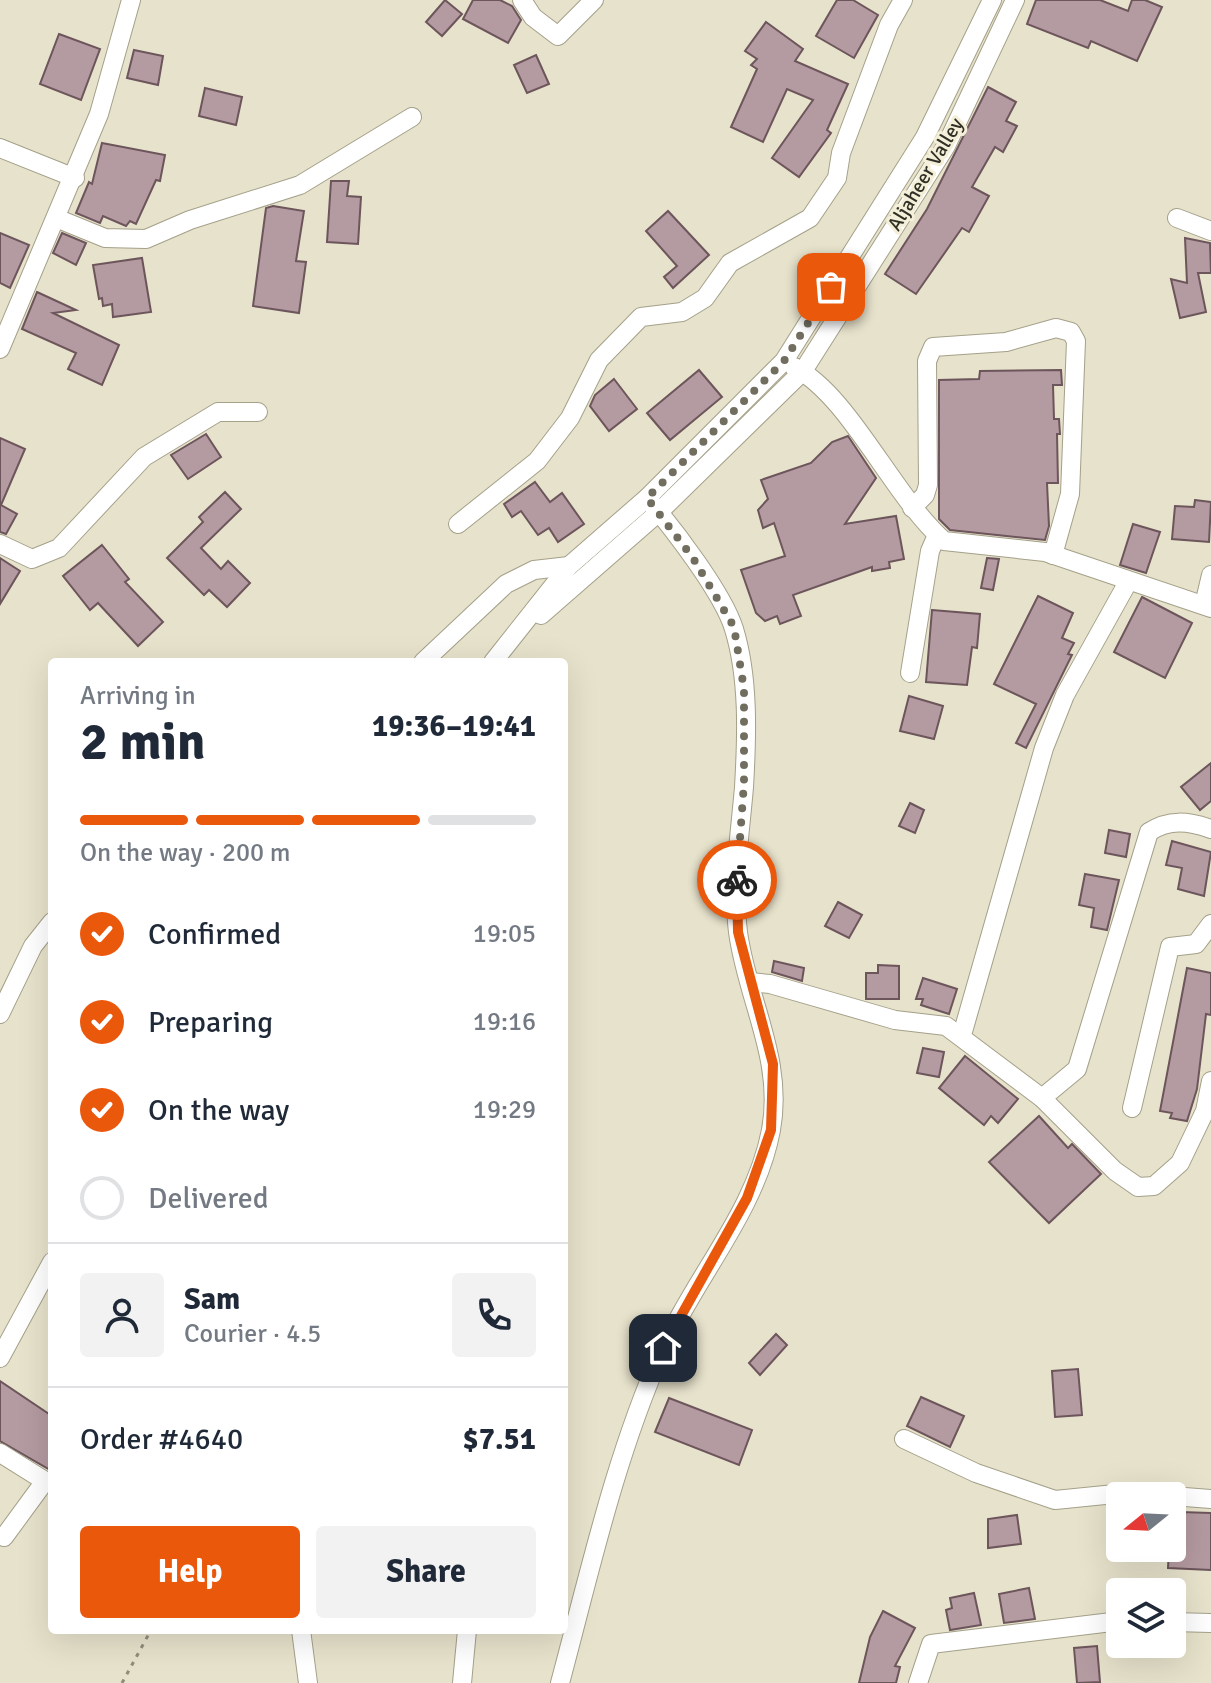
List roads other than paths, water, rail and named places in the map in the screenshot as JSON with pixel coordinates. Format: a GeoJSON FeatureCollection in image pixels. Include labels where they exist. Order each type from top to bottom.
{"type":"FeatureCollection","features":[{"type":"Feature","properties":{"kind":"street"},"geometry":{"type":"LineString","coordinates":[[1,344],[75,178],[99,114],[131,0]]}},
{"type":"Feature","properties":{"kind":"street"},"geometry":{"type":"LineString","coordinates":[[522,0],[533,17],[558,36],[594,0]]}},
{"type":"Feature","properties":{"kind":"street"},"geometry":{"type":"LineString","coordinates":[[458,524],[537,461],[570,418],[599,360],[641,317],[682,312],[705,298],[730,263],[810,218],[837,178],[846,139],[889,25],[903,0]]}},
{"type":"Feature","properties":{"kind":"street","name":"Aljaheer Valley"},"geometry":{"type":"LineString","coordinates":[[496,658],[569,566],[653,505],[784,361],[925,137],[992,0]]}},
{"type":"Feature","properties":{"kind":"street","name":"Aljaheer Valley"},"geometry":{"type":"LineString","coordinates":[[511,640],[653,505],[803,371],[946,146],[1015,0]]}},
{"type":"Feature","properties":{"kind":"street"},"geometry":{"type":"LineString","coordinates":[[56,218],[105,238],[146,239],[190,220],[300,185],[412,117]]}},
{"type":"Feature","properties":{"kind":"street"},"geometry":{"type":"LineString","coordinates":[[0,148],[75,178]]}},
{"type":"Feature","properties":{"kind":"street"},"geometry":{"type":"LineString","coordinates":[[1177,218],[1211,231]]}},
{"type":"Feature","properties":{"kind":"street"},"geometry":{"type":"LineString","coordinates":[[912,508],[925,495],[928,485],[927,361],[933,347],[1006,342],[1056,328],[1071,332],[1076,341],[1070,494],[1053,555]]}},
{"type":"Feature","properties":{"kind":"street"},"geometry":{"type":"LineString","coordinates":[[784,361],[803,371],[849,419],[912,508],[944,541],[1053,555],[1208,606],[1211,575]]}},
{"type":"Feature","properties":{"kind":"street"},"geometry":{"type":"LineString","coordinates":[[0,544],[32,559],[59,548],[144,457],[218,412],[258,412]]}},
{"type":"Feature","properties":{"kind":"street"},"geometry":{"type":"LineString","coordinates":[[560,1683],[623,1451],[663,1348],[747,1198],[771,1130],[773,1064],[738,932],[736,864],[744,783],[744,689],[734,627],[693,558],[653,505]]}},
{"type":"Feature","properties":{"kind":"street"},"geometry":{"type":"LineString","coordinates":[[910,673],[930,551],[937,535]]}},
{"type":"Feature","properties":{"kind":"street"},"geometry":{"type":"LineString","coordinates":[[427,658],[506,584],[534,570],[569,566]]}},
{"type":"Feature","properties":{"kind":"street"},"geometry":{"type":"LineString","coordinates":[[962,1035],[1044,748],[1065,695],[1128,582]]}},
{"type":"Feature","properties":{"kind":"street"},"geometry":{"type":"LineString","coordinates":[[1042,1098],[1077,1069],[1149,832],[1163,823],[1191,822],[1211,829]]}},
{"type":"Feature","properties":{"kind":"street"},"geometry":{"type":"LineString","coordinates":[[1132,1108],[1170,947],[1196,944],[1211,924]]}},
{"type":"Feature","properties":{"kind":"street"},"geometry":{"type":"LineString","coordinates":[[0,1014],[33,946],[48,927]]}},
{"type":"Feature","properties":{"kind":"street"},"geometry":{"type":"LineString","coordinates":[[750,982],[770,984],[895,1020],[946,1026],[1042,1098],[1115,1171],[1138,1187],[1154,1186],[1180,1163],[1205,1111],[1211,1081]]}},
{"type":"Feature","properties":{"kind":"street"},"geometry":{"type":"LineString","coordinates":[[0,1358],[48,1269]]}},
{"type":"Feature","properties":{"kind":"street"},"geometry":{"type":"LineString","coordinates":[[904,1439],[976,1473],[1055,1500],[1106,1495]]}},
{"type":"Feature","properties":{"kind":"street"},"geometry":{"type":"LineString","coordinates":[[0,1453],[45,1481],[4,1537]]}},
{"type":"Feature","properties":{"kind":"street"},"geometry":{"type":"LineString","coordinates":[[1186,1497],[1211,1499]]}},
{"type":"Feature","properties":{"kind":"street"},"geometry":{"type":"LineString","coordinates":[[1186,1622],[1211,1623]]}},
{"type":"Feature","properties":{"kind":"street"},"geometry":{"type":"LineString","coordinates":[[918,1683],[931,1644],[1106,1623]]}},
{"type":"Feature","properties":{"kind":"street"},"geometry":{"type":"LineString","coordinates":[[302,1634],[308,1683]]}},
{"type":"Feature","properties":{"kind":"street"},"geometry":{"type":"LineString","coordinates":[[462,1683],[467,1634]]}}]}
